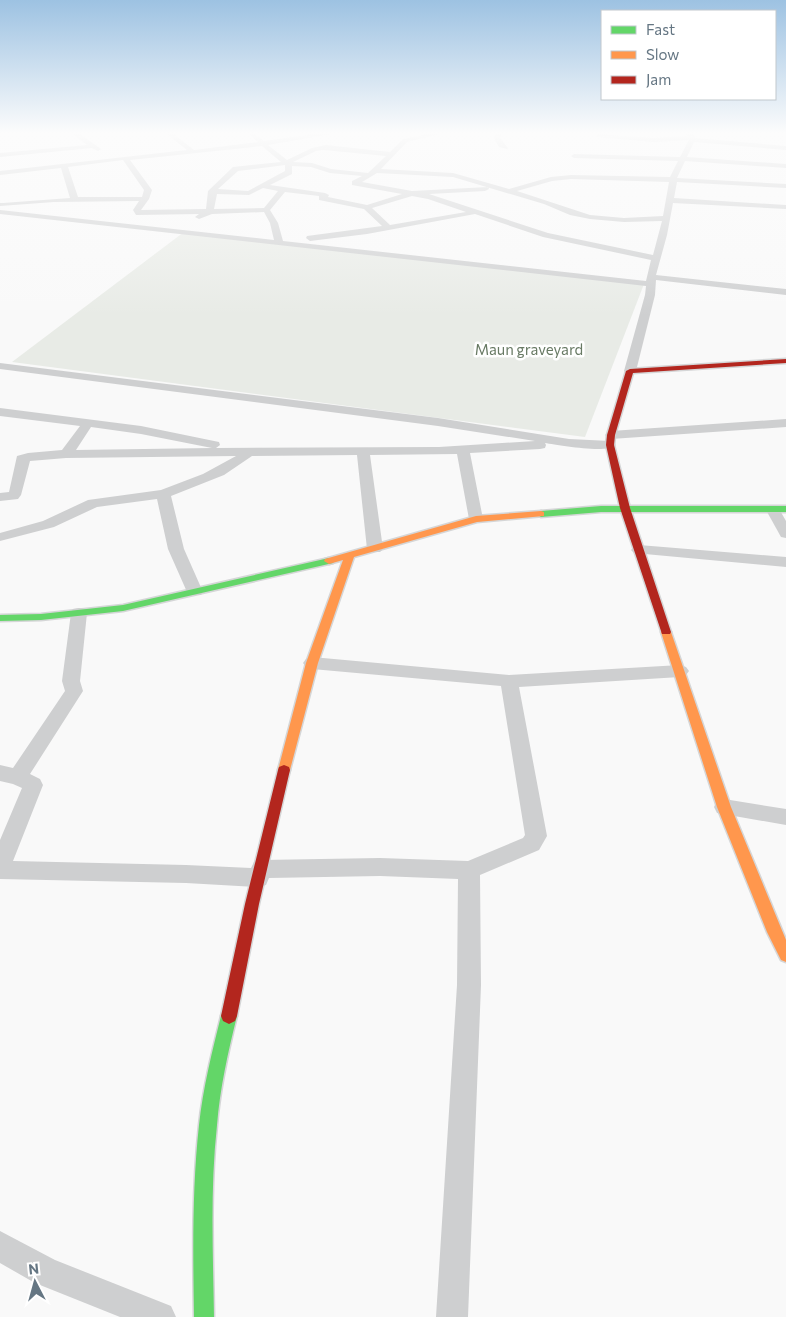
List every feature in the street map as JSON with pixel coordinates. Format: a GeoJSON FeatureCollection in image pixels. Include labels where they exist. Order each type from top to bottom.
{"type":"FeatureCollection","features":[{"type":"Feature","properties":{"kind":"street"},"geometry":{"type":"LineString","coordinates":[[73,193],[75,200]]}},
{"type":"Feature","properties":{"kind":"street"},"geometry":{"type":"LineString","coordinates":[[147,193],[137,210],[139,213],[266,210]]}},
{"type":"Feature","properties":{"kind":"street"},"geometry":{"type":"LineString","coordinates":[[209,212],[212,193]]}},
{"type":"Feature","properties":{"kind":"street"},"geometry":{"type":"LineString","coordinates":[[266,210],[279,193]]}},
{"type":"Feature","properties":{"kind":"street"},"geometry":{"type":"LineString","coordinates":[[314,193],[325,195],[328,193]]}},
{"type":"Feature","properties":{"kind":"street"},"geometry":{"type":"LineString","coordinates":[[325,195],[322,198],[367,207],[412,193]]}},
{"type":"Feature","properties":{"kind":"street"},"geometry":{"type":"LineString","coordinates":[[415,193],[546,235],[656,258]]}},
{"type":"Feature","properties":{"kind":"street"},"geometry":{"type":"LineString","coordinates":[[515,193],[580,215],[624,220],[665,218]]}},
{"type":"Feature","properties":{"kind":"street"},"geometry":{"type":"LineString","coordinates":[[671,193],[665,218],[656,231],[656,258],[651,281],[630,371],[610,440],[625,508],[724,807],[774,932],[786,955]]}},
{"type":"Feature","properties":{"kind":"street"},"geometry":{"type":"LineString","coordinates":[[746,193],[748,198]]}},
{"type":"Feature","properties":{"kind":"street"},"geometry":{"type":"LineString","coordinates":[[670,200],[748,198],[786,207]]}},
{"type":"Feature","properties":{"kind":"street"},"geometry":{"type":"LineString","coordinates":[[0,206],[31,202],[145,199]]}},
{"type":"Feature","properties":{"kind":"street"},"geometry":{"type":"LineString","coordinates":[[367,207],[388,227]]}},
{"type":"Feature","properties":{"kind":"street"},"geometry":{"type":"LineString","coordinates":[[266,210],[274,222],[281,242]]}},
{"type":"Feature","properties":{"kind":"street"},"geometry":{"type":"LineString","coordinates":[[0,212],[651,281],[786,292]]}},
{"type":"Feature","properties":{"kind":"street"},"geometry":{"type":"LineString","coordinates":[[191,220],[209,212]]}},
{"type":"Feature","properties":{"kind":"street"},"geometry":{"type":"LineString","coordinates":[[281,242],[388,227],[475,212]]}},
{"type":"Feature","properties":{"kind":"street"},"geometry":{"type":"LineString","coordinates":[[624,220],[656,231]]}},
{"type":"Feature","properties":{"kind":"street"},"geometry":{"type":"LineString","coordinates":[[170,231],[182,223]]}},
{"type":"Feature","properties":{"kind":"street"},"geometry":{"type":"LineString","coordinates":[[630,371],[786,361]]}},
{"type":"Feature","properties":{"kind":"street"},"geometry":{"type":"LineString","coordinates":[[0,366],[438,422],[569,443]]}},
{"type":"Feature","properties":{"kind":"street"},"geometry":{"type":"LineString","coordinates":[[0,412],[141,430],[249,452]]}},
{"type":"Feature","properties":{"kind":"street"},"geometry":{"type":"LineString","coordinates":[[66,454],[89,422]]}},
{"type":"Feature","properties":{"kind":"street"},"geometry":{"type":"LineString","coordinates":[[0,497],[13,496],[16,492],[22,459],[66,454],[463,450],[610,440],[786,423]]}},
{"type":"Feature","properties":{"kind":"street"},"geometry":{"type":"LineString","coordinates":[[463,450],[476,520]]}},
{"type":"Feature","properties":{"kind":"street"},"geometry":{"type":"LineString","coordinates":[[363,451],[375,549]]}},
{"type":"Feature","properties":{"kind":"street"},"geometry":{"type":"LineString","coordinates":[[0,537],[49,525],[93,503],[163,494],[212,477],[236,464],[249,452]]}},
{"type":"Feature","properties":{"kind":"street"},"geometry":{"type":"LineString","coordinates":[[163,494],[176,549],[195,592]]}},
{"type":"Feature","properties":{"kind":"street"},"geometry":{"type":"LineString","coordinates":[[0,618],[41,617],[123,608],[349,556],[476,520],[625,508],[779,510],[786,534]]}},
{"type":"Feature","properties":{"kind":"street"},"geometry":{"type":"LineString","coordinates":[[639,550],[786,562]]}},
{"type":"Feature","properties":{"kind":"street"},"geometry":{"type":"LineString","coordinates":[[204,1317],[203,1227],[208,1126],[216,1066],[286,761],[312,663],[349,556]]}},
{"type":"Feature","properties":{"kind":"street"},"geometry":{"type":"LineString","coordinates":[[79,613],[71,681],[74,691],[9,775],[34,785],[0,868],[186,874],[260,874],[380,867],[469,870],[531,844],[536,836],[509,681]]}},
{"type":"Feature","properties":{"kind":"street"},"geometry":{"type":"LineString","coordinates":[[312,663],[509,681],[680,671]]}},
{"type":"Feature","properties":{"kind":"street"},"geometry":{"type":"LineString","coordinates":[[724,807],[786,817]]}},
{"type":"Feature","properties":{"kind":"street"},"geometry":{"type":"LineString","coordinates":[[452,1317],[469,985],[469,870]]}},
{"type":"Feature","properties":{"kind":"street"},"geometry":{"type":"LineString","coordinates":[[0,1246],[46,1272],[160,1317]]}},
{"type":"Feature","properties":{"kind":"green space","name":"Maun graveyard"},"geometry":{"type":"Polygon","coordinates":[[[184,232],[644,284],[585,437],[12,362],[184,232]]]}},
{"type":"Feature","properties":{"kind":"traffic: fast"},"geometry":{"type":"LineString","coordinates":[[541,514],[601,509],[786,509]]}},
{"type":"Feature","properties":{"kind":"traffic: fast"},"geometry":{"type":"LineString","coordinates":[[0,618],[41,617],[123,608],[329,561]]}},
{"type":"Feature","properties":{"kind":"traffic: fast"},"geometry":{"type":"LineString","coordinates":[[204,1317],[204,1173],[214,1084],[229,1016]]}},
{"type":"Feature","properties":{"kind":"traffic: slow"},"geometry":{"type":"LineString","coordinates":[[329,561],[476,519],[541,514]]}},
{"type":"Feature","properties":{"kind":"traffic: slow"},"geometry":{"type":"LineString","coordinates":[[284,770],[312,663],[349,556]]}},
{"type":"Feature","properties":{"kind":"traffic: slow"},"geometry":{"type":"LineString","coordinates":[[666,632],[724,807],[774,932],[786,955]]}},
{"type":"Feature","properties":{"kind":"traffic: jam"},"geometry":{"type":"LineString","coordinates":[[666,632],[625,508],[610,445],[611,435],[630,371],[786,361]]}},
{"type":"Feature","properties":{"kind":"traffic: jam"},"geometry":{"type":"LineString","coordinates":[[229,1016],[252,904],[284,770]]}}]}
